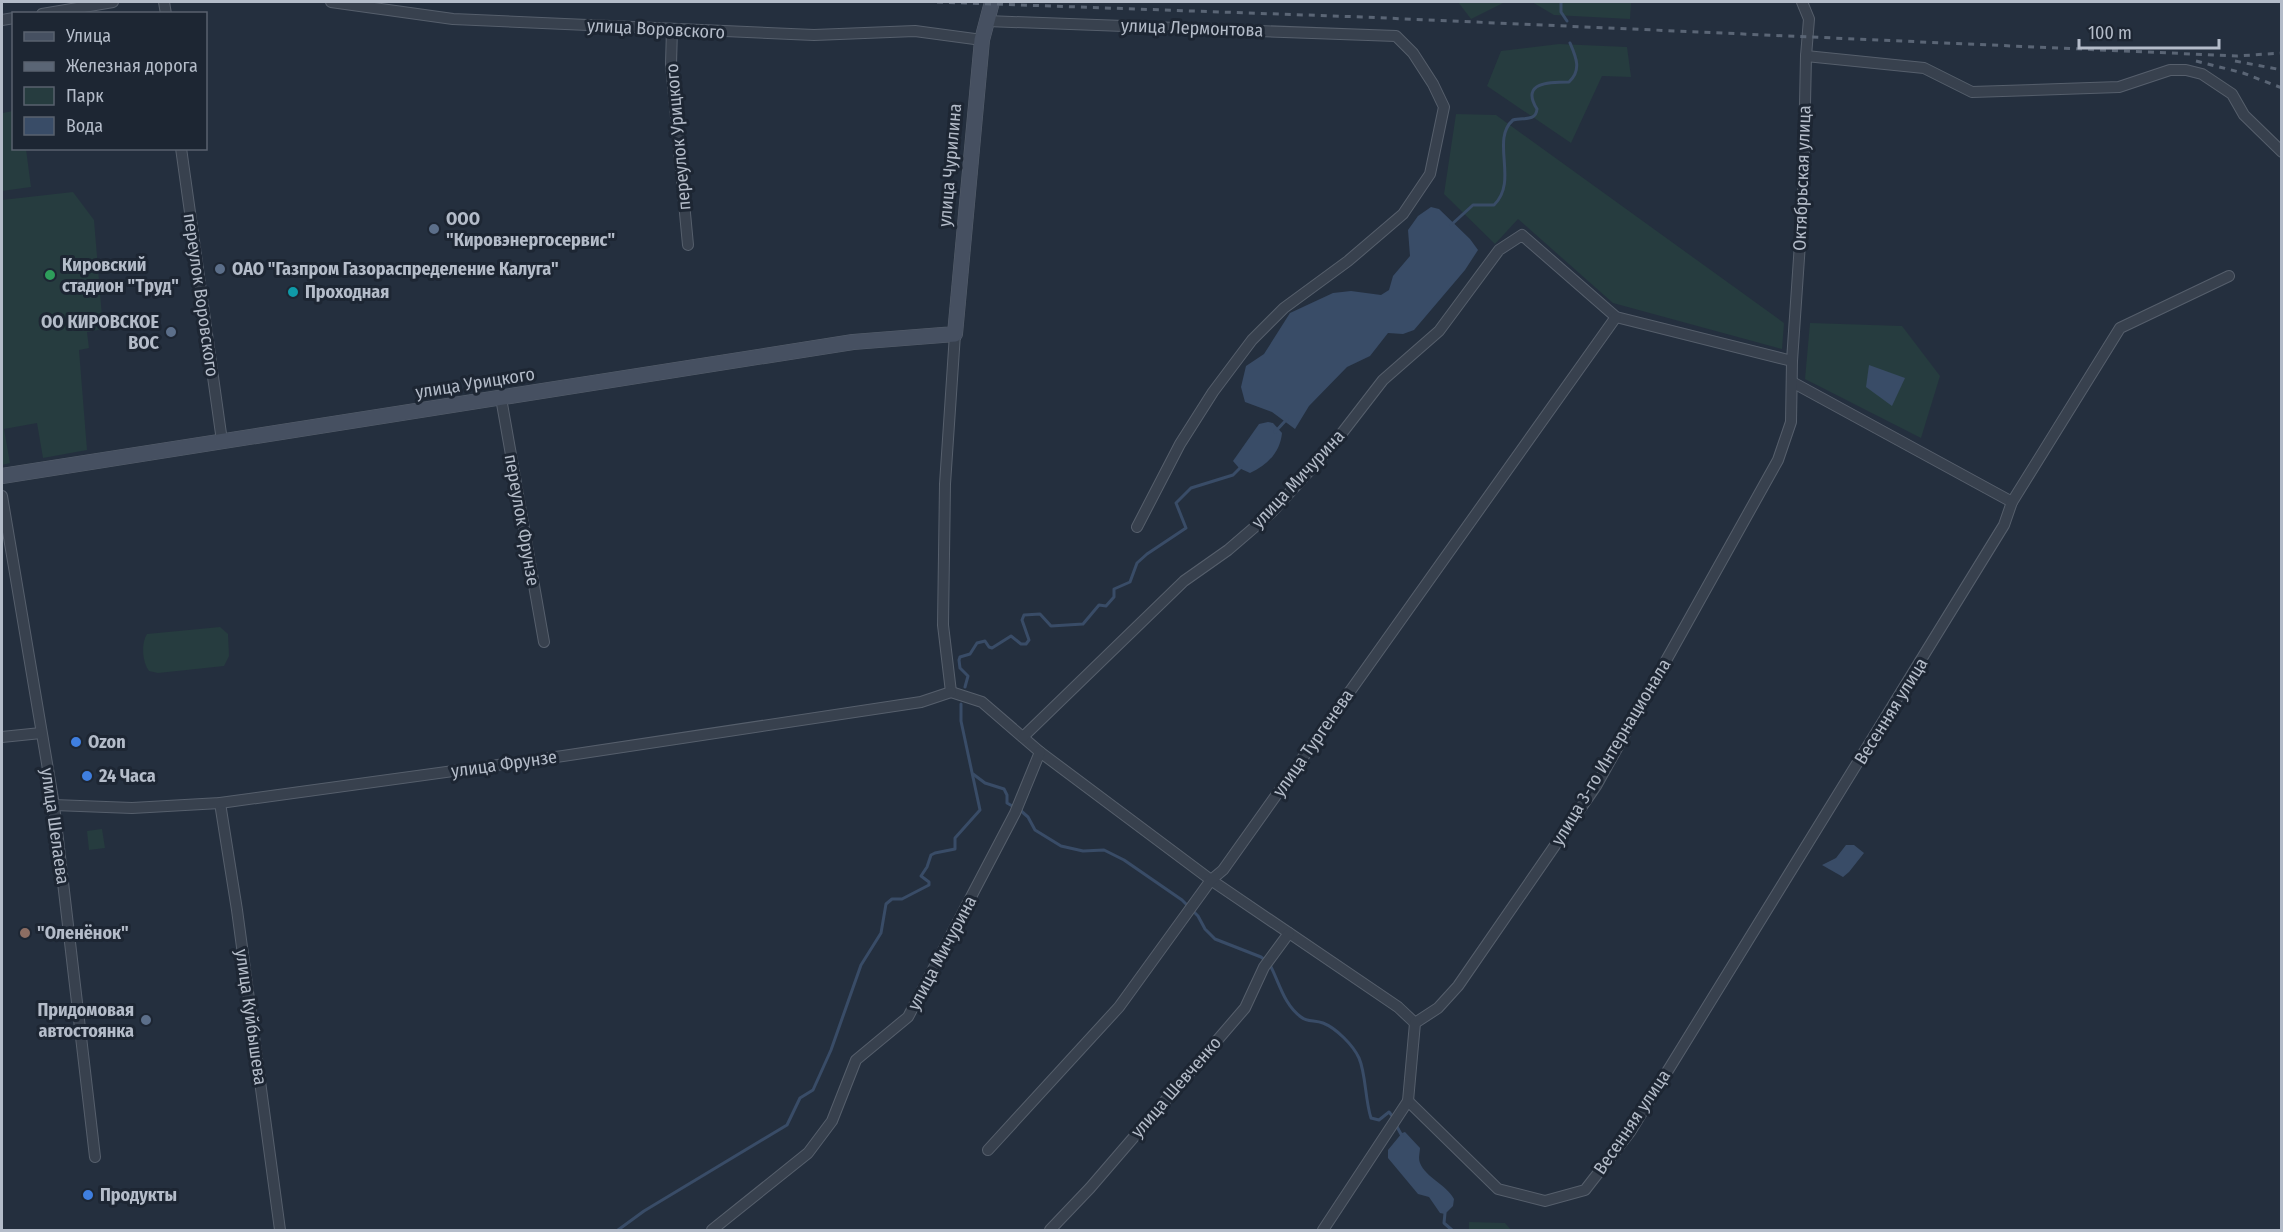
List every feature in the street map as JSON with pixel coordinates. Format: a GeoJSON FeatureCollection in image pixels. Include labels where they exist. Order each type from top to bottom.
{"type":"FeatureCollection","features":[{"type":"Feature","properties":{"kind":"street"},"geometry":{"type":"LineString","coordinates":[[54,12],[114,2]]}},
{"type":"Feature","properties":{"kind":"street","name":"улица Воровского"},"geometry":{"type":"LineString","coordinates":[[331,2],[453,19],[814,35],[915,31],[982,40]]}},
{"type":"Feature","properties":{"kind":"street","name":"улица Чурилина"},"geometry":{"type":"LineString","coordinates":[[955,334],[982,40],[992,2]]}},
{"type":"Feature","properties":{"kind":"street","name":"Октябрьская улица"},"geometry":{"type":"LineString","coordinates":[[1797,301],[1809,19],[1802,2]]}},
{"type":"Feature","properties":{"kind":"street","name":"улица Лермонтова"},"geometry":{"type":"LineString","coordinates":[[987,21],[1396,36],[1418,61],[1444,107],[1430,174],[1403,214],[1348,261],[1284,308],[1252,340],[1213,392],[1179,444],[1137,527]]}},
{"type":"Feature","properties":{"kind":"street","name":"переулок Урицкого"},"geometry":{"type":"LineString","coordinates":[[672,29],[671,64],[688,245]]}},
{"type":"Feature","properties":{"kind":"street"},"geometry":{"type":"LineString","coordinates":[[1806,56],[1924,68],[1972,92],[2120,87],[2170,70],[2186,70],[2202,74],[2232,94],[2244,115],[2278,148]]}},
{"type":"Feature","properties":{"kind":"street","name":"переулок Воровского"},"geometry":{"type":"LineString","coordinates":[[181,150],[222,441]]}},
{"type":"Feature","properties":{"kind":"street","name":"улица Мичурина"},"geometry":{"type":"LineString","coordinates":[[1023,737],[1184,581],[1228,550],[1271,513],[1332,446],[1383,380],[1440,331],[1499,250],[1522,235],[1616,317]]}},
{"type":"Feature","properties":{"kind":"street","name":"Весенняя улица"},"geometry":{"type":"LineString","coordinates":[[1408,1101],[1498,1189],[1545,1201],[1585,1190],[1630,1132],[1932,644],[2004,525],[2012,502],[2121,328],[2229,276]]}},
{"type":"Feature","properties":{"kind":"street","name":"улица 3-го Интернационала"},"geometry":{"type":"LineString","coordinates":[[1415,1023],[1438,1008],[1458,986],[1596,786],[1778,460],[1791,422],[1792,361],[1797,301]]}},
{"type":"Feature","properties":{"kind":"street"},"geometry":{"type":"LineString","coordinates":[[1616,317],[1792,361]]}},
{"type":"Feature","properties":{"kind":"street","name":"улица Тургенева"},"geometry":{"type":"LineString","coordinates":[[988,1150],[1119,1007],[1211,880],[1223,870],[1616,317]]}},
{"type":"Feature","properties":{"kind":"street"},"geometry":{"type":"LineString","coordinates":[[955,334],[945,484],[943,624],[951,692],[982,702],[1040,752],[1211,880],[1398,1007],[1415,1023],[1408,1101],[1323,1230]]}},
{"type":"Feature","properties":{"kind":"street","name":"улица Урицкого"},"geometry":{"type":"LineString","coordinates":[[2,476],[853,342],[955,334]]}},
{"type":"Feature","properties":{"kind":"street"},"geometry":{"type":"LineString","coordinates":[[1792,382],[2012,502]]}},
{"type":"Feature","properties":{"kind":"street","name":"переулок Фрунзе"},"geometry":{"type":"LineString","coordinates":[[501,398],[544,642]]}},
{"type":"Feature","properties":{"kind":"street","name":"улица Шелаева"},"geometry":{"type":"LineString","coordinates":[[2,496],[54,805],[95,1157]]}},
{"type":"Feature","properties":{"kind":"street","name":"улица Фрунзе"},"geometry":{"type":"LineString","coordinates":[[54,805],[132,808],[220,803],[563,756],[910,704],[951,692]]}},
{"type":"Feature","properties":{"kind":"street"},"geometry":{"type":"LineString","coordinates":[[2,737],[41,733]]}},
{"type":"Feature","properties":{"kind":"street","name":"улица Мичурина"},"geometry":{"type":"LineString","coordinates":[[712,1230],[808,1153],[832,1120],[856,1060],[908,1017],[1015,813],[1040,752]]}},
{"type":"Feature","properties":{"kind":"street","name":"улица Куйбышева"},"geometry":{"type":"LineString","coordinates":[[220,803],[237,910],[280,1230]]}},
{"type":"Feature","properties":{"kind":"street","name":"улица Шевченко"},"geometry":{"type":"LineString","coordinates":[[1050,1230],[1090,1188],[1245,1008],[1264,967],[1289,933]]}},
{"type":"Feature","properties":{"kind":"green space"},"geometry":{"type":"Polygon","coordinates":[[[1458,2],[1505,2],[1471,19],[1458,2]]]}},
{"type":"Feature","properties":{"kind":"green space"},"geometry":{"type":"Polygon","coordinates":[[[1532,2],[1631,2],[1630,19],[1554,15],[1532,2]]]}},
{"type":"Feature","properties":{"kind":"green space"},"geometry":{"type":"Polygon","coordinates":[[[1559,44],[1627,47],[1631,77],[1602,76],[1571,143],[1487,86],[1501,51],[1559,44]]]}},
{"type":"Feature","properties":{"kind":"green space"},"geometry":{"type":"Polygon","coordinates":[[[2,108],[3,113],[12,111],[12,150],[26,150],[31,187],[2,191],[2,108]]]}},
{"type":"Feature","properties":{"kind":"green space"},"geometry":{"type":"Polygon","coordinates":[[[1456,114],[1496,115],[1784,323],[1782,349],[1613,303],[1518,219],[1495,244],[1444,194],[1456,114]]]}},
{"type":"Feature","properties":{"kind":"green space","name":"Кировский стадион \"Труд\""},"geometry":{"type":"Polygon","coordinates":[[[73,192],[94,220],[103,329],[87,332],[89,348],[79,350],[87,450],[43,458],[37,423],[4,429],[10,463],[2,465],[2,200],[73,192]]]}},
{"type":"Feature","properties":{"kind":"green space"},"geometry":{"type":"Polygon","coordinates":[[[1810,323],[1902,326],[1940,376],[1921,438],[1805,379],[1810,323]]]}},
{"type":"Feature","properties":{"kind":"green space"},"geometry":{"type":"Polygon","coordinates":[[[220,627],[228,634],[229,656],[224,666],[158,673],[149,671],[143,647],[147,634],[220,627]]]}},
{"type":"Feature","properties":{"kind":"green space"},"geometry":{"type":"Polygon","coordinates":[[[102,829],[105,848],[89,850],[87,831],[102,829]]]}},
{"type":"Feature","properties":{"kind":"green space"},"geometry":{"type":"Polygon","coordinates":[[[1469,1222],[1505,1223],[1511,1230],[1469,1230],[1469,1222]]]}},
{"type":"Feature","properties":{"kind":"water"},"geometry":{"type":"Polygon","coordinates":[[[1431,207],[1439,209],[1478,250],[1465,270],[1414,330],[1403,334],[1388,333],[1370,356],[1347,367],[1309,406],[1295,429],[1272,412],[1245,402],[1241,387],[1246,366],[1264,354],[1290,313],[1333,293],[1351,291],[1381,295],[1389,290],[1393,276],[1410,256],[1408,230],[1418,216],[1431,207]]]}},
{"type":"Feature","properties":{"kind":"water"},"geometry":{"type":"Polygon","coordinates":[[[1869,365],[1905,378],[1892,406],[1866,387],[1869,365]]]}},
{"type":"Feature","properties":{"kind":"water"},"geometry":{"type":"Polygon","coordinates":[[[1273,423],[1282,433],[1279,447],[1267,462],[1250,473],[1239,468],[1233,461],[1259,424],[1273,423]]]}},
{"type":"Feature","properties":{"kind":"water"},"geometry":{"type":"Polygon","coordinates":[[[1846,845],[1854,845],[1864,853],[1843,877],[1822,865],[1836,858],[1846,845]]]}},
{"type":"Feature","properties":{"kind":"water"},"geometry":{"type":"Polygon","coordinates":[[[1405,1132],[1420,1148],[1419,1161],[1423,1168],[1454,1199],[1453,1206],[1445,1214],[1440,1213],[1429,1197],[1418,1194],[1388,1158],[1388,1150],[1405,1132]]]}},
{"type":"Feature","properties":{"kind":"waterway"},"geometry":{"type":"LineString","coordinates":[[1561,2],[1561,12],[1567,21]]}},
{"type":"Feature","properties":{"kind":"waterway"},"geometry":{"type":"LineString","coordinates":[[1451,225],[1473,205],[1494,205],[1501,195],[1505,173],[1503,149],[1507,128],[1513,120],[1534,116],[1537,109],[1532,93],[1540,85],[1569,82],[1573,77],[1577,63],[1570,43]]}},
{"type":"Feature","properties":{"kind":"waterway"},"geometry":{"type":"LineString","coordinates":[[1275,432],[1287,419]]}},
{"type":"Feature","properties":{"kind":"waterway"},"geometry":{"type":"LineString","coordinates":[[965,687],[968,676],[960,668],[959,660],[960,657],[970,654],[977,643],[985,641],[992,648],[1011,636],[1021,644],[1026,644],[1029,640],[1022,620],[1024,615],[1040,614],[1051,626],[1083,624],[1099,605],[1106,606],[1114,597],[1114,589],[1130,582],[1137,563],[1186,528],[1176,503],[1191,488],[1233,475],[1241,467]]}},
{"type":"Feature","properties":{"kind":"waterway"},"geometry":{"type":"LineString","coordinates":[[618,1230],[644,1211],[787,1125],[800,1098],[813,1090],[831,1050],[861,965],[881,933],[886,904],[892,899],[902,899],[929,885],[929,882],[921,876],[931,855],[955,849],[955,838],[980,810],[961,721],[961,704]]}},
{"type":"Feature","properties":{"kind":"waterway"},"geometry":{"type":"LineString","coordinates":[[973,774],[985,783],[1004,789],[1007,803],[1014,807]]}},
{"type":"Feature","properties":{"kind":"waterway"},"geometry":{"type":"LineString","coordinates":[[1020,810],[1028,817],[1035,830],[1061,846],[1083,851],[1104,850],[1124,860],[1182,900],[1198,916],[1205,929],[1215,939],[1265,960]]}},
{"type":"Feature","properties":{"kind":"waterway"},"geometry":{"type":"LineString","coordinates":[[1270,965],[1286,1000],[1295,1012],[1303,1019],[1323,1023],[1333,1029],[1353,1048],[1363,1072],[1371,1118],[1379,1120],[1389,1112],[1393,1117]]}},
{"type":"Feature","properties":{"kind":"waterway"},"geometry":{"type":"LineString","coordinates":[[1395,1123],[1402,1136]]}},
{"type":"Feature","properties":{"kind":"waterway"},"geometry":{"type":"LineString","coordinates":[[1445,1213],[1444,1223],[1452,1230]]}},
{"type":"Feature","properties":{"kind":"railway"},"geometry":{"type":"LineString","coordinates":[[937,2],[1362,17],[2237,56],[2282,53]]}},
{"type":"Feature","properties":{"kind":"railway"},"geometry":{"type":"LineString","coordinates":[[2196,61],[2243,73],[2282,88]]}},
{"type":"Feature","properties":{"kind":"railway"},"geometry":{"type":"LineString","coordinates":[[2235,61],[2282,70]]}},
{"type":"Feature","properties":{"kind":"place","name":"ООО \"Кировэнергосервис\""},"geometry":{"type":"Point","coordinates":[434,229]}},
{"type":"Feature","properties":{"kind":"place","name":"ОАО \"Газпром Газораспределение Калуга\""},"geometry":{"type":"Point","coordinates":[220,269]}},
{"type":"Feature","properties":{"kind":"place","name":"Кировский стадион \"Труд\""},"geometry":{"type":"Point","coordinates":[50,275]}},
{"type":"Feature","properties":{"kind":"place","name":"Проходная"},"geometry":{"type":"Point","coordinates":[293,292]}},
{"type":"Feature","properties":{"kind":"place","name":"ОО КИРОВСКОЕ ВОС"},"geometry":{"type":"Point","coordinates":[171,332]}},
{"type":"Feature","properties":{"kind":"place","name":"Ozon"},"geometry":{"type":"Point","coordinates":[76,742]}},
{"type":"Feature","properties":{"kind":"place","name":"24 Часа"},"geometry":{"type":"Point","coordinates":[87,776]}},
{"type":"Feature","properties":{"kind":"place","name":"\"Оленёнок\""},"geometry":{"type":"Point","coordinates":[25,933]}},
{"type":"Feature","properties":{"kind":"place","name":"Придомовая автостоянка"},"geometry":{"type":"Point","coordinates":[146,1020]}},
{"type":"Feature","properties":{"kind":"place","name":"Продукты"},"geometry":{"type":"Point","coordinates":[88,1195]}}]}
